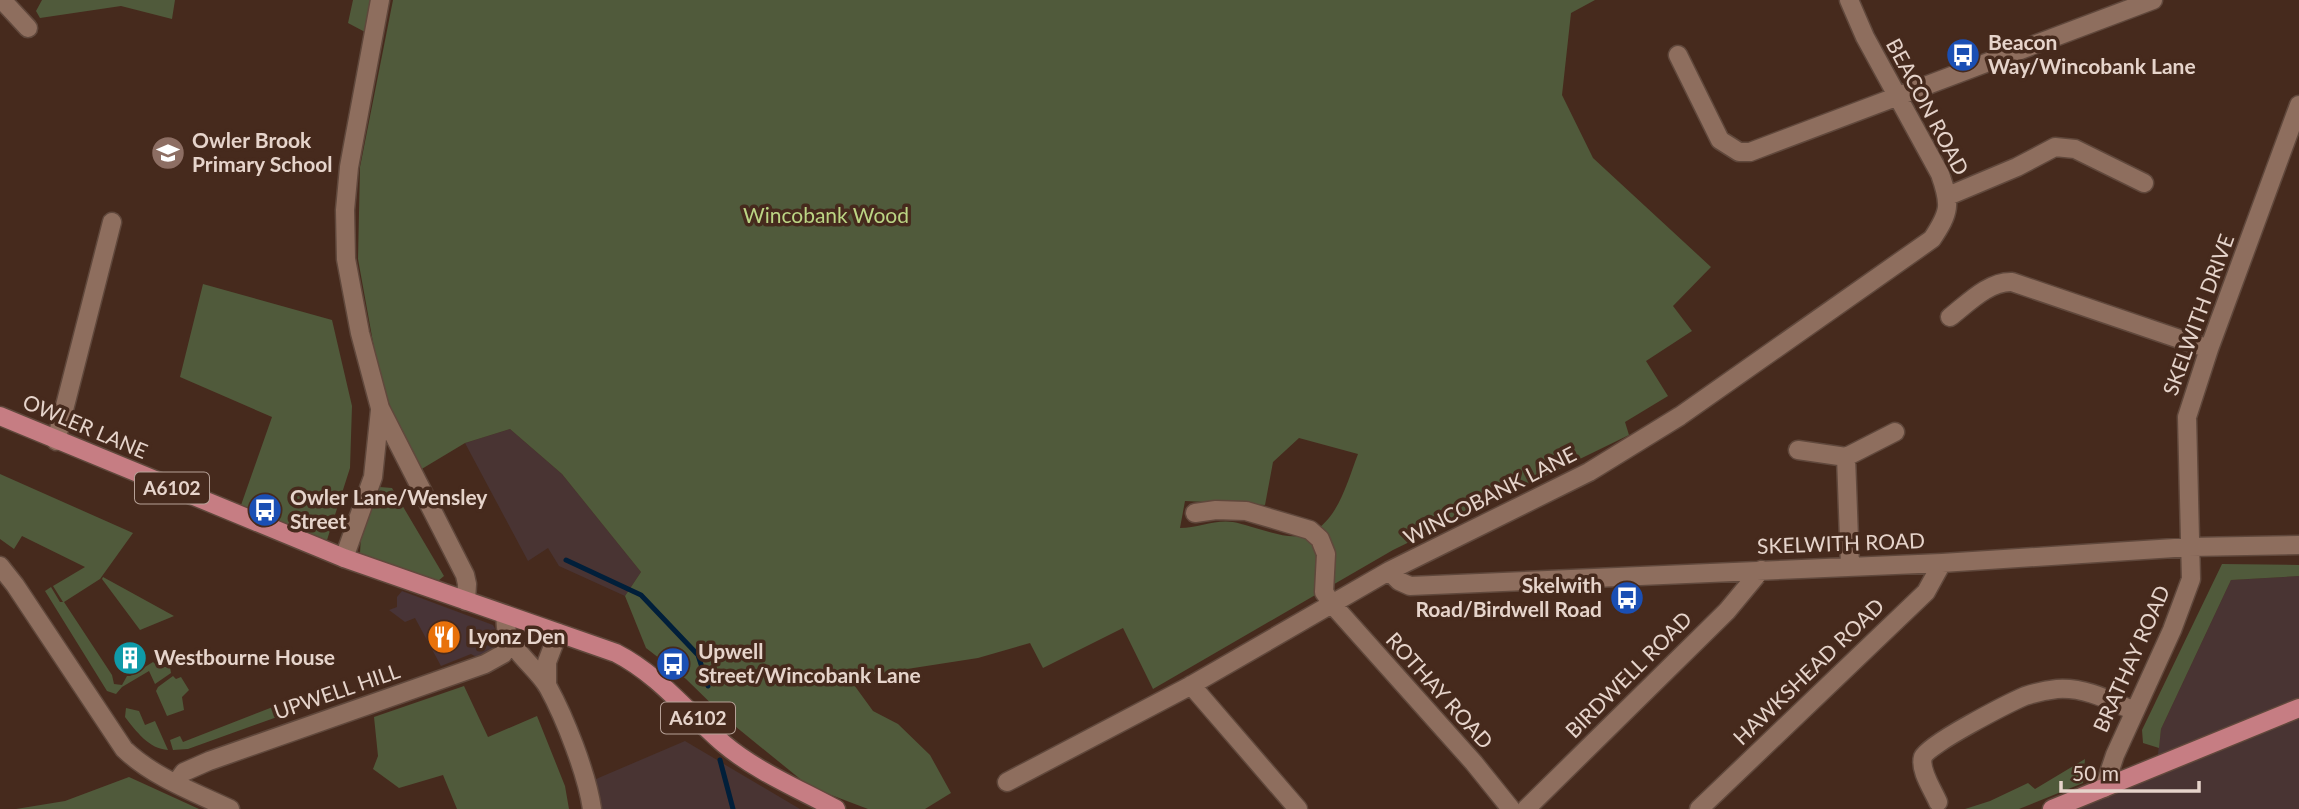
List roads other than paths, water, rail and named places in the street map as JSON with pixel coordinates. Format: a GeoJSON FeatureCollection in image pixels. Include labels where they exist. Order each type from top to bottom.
{"type":"FeatureCollection","features":[{"type":"Feature","properties":{"kind":"main road","name":"OWLER LANE"},"geometry":{"type":"LineString","coordinates":[[0,416],[344,558],[466,601]]}},
{"type":"Feature","properties":{"kind":"main road","name":"A6102"},"geometry":{"type":"LineString","coordinates":[[466,601],[616,653],[647,671],[724,744],[836,809]]}},
{"type":"Feature","properties":{"kind":"main road"},"geometry":{"type":"LineString","coordinates":[[2052,809],[2299,708]]}},
{"type":"Feature","properties":{"kind":"street"},"geometry":{"type":"LineString","coordinates":[[2,0],[28,28]]}},
{"type":"Feature","properties":{"kind":"street"},"geometry":{"type":"LineString","coordinates":[[380,0],[355,129],[345,210],[346,259],[360,333],[380,408],[448,538],[467,584],[466,601]]}},
{"type":"Feature","properties":{"kind":"street","name":"BEACON ROAD"},"geometry":{"type":"LineString","coordinates":[[1849,0],[1865,37],[1940,174],[1948,196]]}},
{"type":"Feature","properties":{"kind":"street"},"geometry":{"type":"LineString","coordinates":[[1678,55],[1720,140],[1739,152],[1750,152],[2153,0]]}},
{"type":"Feature","properties":{"kind":"street","name":"SKELWITH DRIVE"},"geometry":{"type":"LineString","coordinates":[[2190,547],[2187,417],[2209,349],[2299,106]]}},
{"type":"Feature","properties":{"kind":"street"},"geometry":{"type":"LineString","coordinates":[[1948,196],[2017,167],[2055,147],[2075,149],[2144,183]]}},
{"type":"Feature","properties":{"kind":"street","name":"WINCOBANK LANE"},"geometry":{"type":"LineString","coordinates":[[1007,782],[1191,685],[1390,571],[1589,472],[1680,416],[1932,239],[1946,219],[1948,196]]}},
{"type":"Feature","properties":{"kind":"street"},"geometry":{"type":"LineString","coordinates":[[56,441],[112,222]]}},
{"type":"Feature","properties":{"kind":"street"},"geometry":{"type":"LineString","coordinates":[[1950,317],[1992,285],[2001,281],[2012,282],[2209,349]]}},
{"type":"Feature","properties":{"kind":"street"},"geometry":{"type":"LineString","coordinates":[[344,558],[373,477],[380,408]]}},
{"type":"Feature","properties":{"kind":"street"},"geometry":{"type":"LineString","coordinates":[[1798,450],[1846,457],[1895,432]]}},
{"type":"Feature","properties":{"kind":"street"},"geometry":{"type":"LineString","coordinates":[[1846,457],[1850,566]]}},
{"type":"Feature","properties":{"kind":"street"},"geometry":{"type":"LineString","coordinates":[[373,477],[390,464],[408,464]]}},
{"type":"Feature","properties":{"kind":"street"},"geometry":{"type":"LineString","coordinates":[[1195,513],[1216,510],[1247,511],[1310,530],[1320,539],[1326,554],[1324,592],[1332,604]]}},
{"type":"Feature","properties":{"kind":"street","name":"SKELWITH ROAD"},"geometry":{"type":"LineString","coordinates":[[1390,571],[1399,581],[1410,586],[1942,563],[2190,547],[2299,545]]}},
{"type":"Feature","properties":{"kind":"street","name":"BRATHAY ROAD"},"geometry":{"type":"LineString","coordinates":[[2104,788],[2115,755],[2172,630],[2191,579],[2190,547]]}},
{"type":"Feature","properties":{"kind":"street","name":"HAWKSHEAD ROAD"},"geometry":{"type":"LineString","coordinates":[[1699,809],[1926,592],[1942,563]]}},
{"type":"Feature","properties":{"kind":"street"},"geometry":{"type":"LineString","coordinates":[[0,566],[124,750],[136,761],[230,809]]}},
{"type":"Feature","properties":{"kind":"street","name":"BIRDWELL ROAD"},"geometry":{"type":"LineString","coordinates":[[1526,809],[1727,611],[1761,570]]}},
{"type":"Feature","properties":{"kind":"street","name":"ROTHAY ROAD"},"geometry":{"type":"LineString","coordinates":[[1332,604],[1474,763],[1510,809]]}},
{"type":"Feature","properties":{"kind":"street"},"geometry":{"type":"LineString","coordinates":[[506,615],[506,632],[511,642],[547,686],[585,777],[592,809]]}},
{"type":"Feature","properties":{"kind":"street"},"geometry":{"type":"LineString","coordinates":[[547,686],[547,662],[558,633]]}},
{"type":"Feature","properties":{"kind":"street","name":"UPWELL HILL"},"geometry":{"type":"LineString","coordinates":[[176,783],[184,772],[209,761],[485,664],[503,654],[511,642]]}},
{"type":"Feature","properties":{"kind":"street"},"geometry":{"type":"LineString","coordinates":[[1191,685],[1298,809]]}},
{"type":"Feature","properties":{"kind":"street"},"geometry":{"type":"LineString","coordinates":[[1938,802],[1923,768],[1923,757],[1927,751],[1956,732],[2026,696],[2057,690],[2082,690],[2134,711]]}},
{"type":"Feature","properties":{"kind":"waterway"},"geometry":{"type":"LineString","coordinates":[[566,560],[641,595],[698,655],[708,686]]}},
{"type":"Feature","properties":{"kind":"waterway"},"geometry":{"type":"LineString","coordinates":[[720,760],[733,809]]}},
{"type":"Feature","properties":{"kind":"place","name":"Beacon Way/Wincobank Lane"},"geometry":{"type":"Point","coordinates":[1963,55]}},
{"type":"Feature","properties":{"kind":"place","name":"Owler Brook Primary School"},"geometry":{"type":"Point","coordinates":[168,153]}},
{"type":"Feature","properties":{"kind":"place","name":"Owler Lane/Wensley Street"},"geometry":{"type":"Point","coordinates":[265,510]}},
{"type":"Feature","properties":{"kind":"place","name":"Skelwith Road/Birdwell Road"},"geometry":{"type":"Point","coordinates":[1627,598]}},
{"type":"Feature","properties":{"kind":"place","name":"Lyonz Den"},"geometry":{"type":"Point","coordinates":[444,637]}},
{"type":"Feature","properties":{"kind":"place","name":"Westbourne House"},"geometry":{"type":"Point","coordinates":[130,658]}},
{"type":"Feature","properties":{"kind":"place","name":"Upwell Street/Wincobank Lane"},"geometry":{"type":"Point","coordinates":[673,664]}},
{"type":"Feature","properties":{"kind":"park label","name":"Wincobank Wood"},"geometry":{"type":"Point","coordinates":[826,216]}}]}
